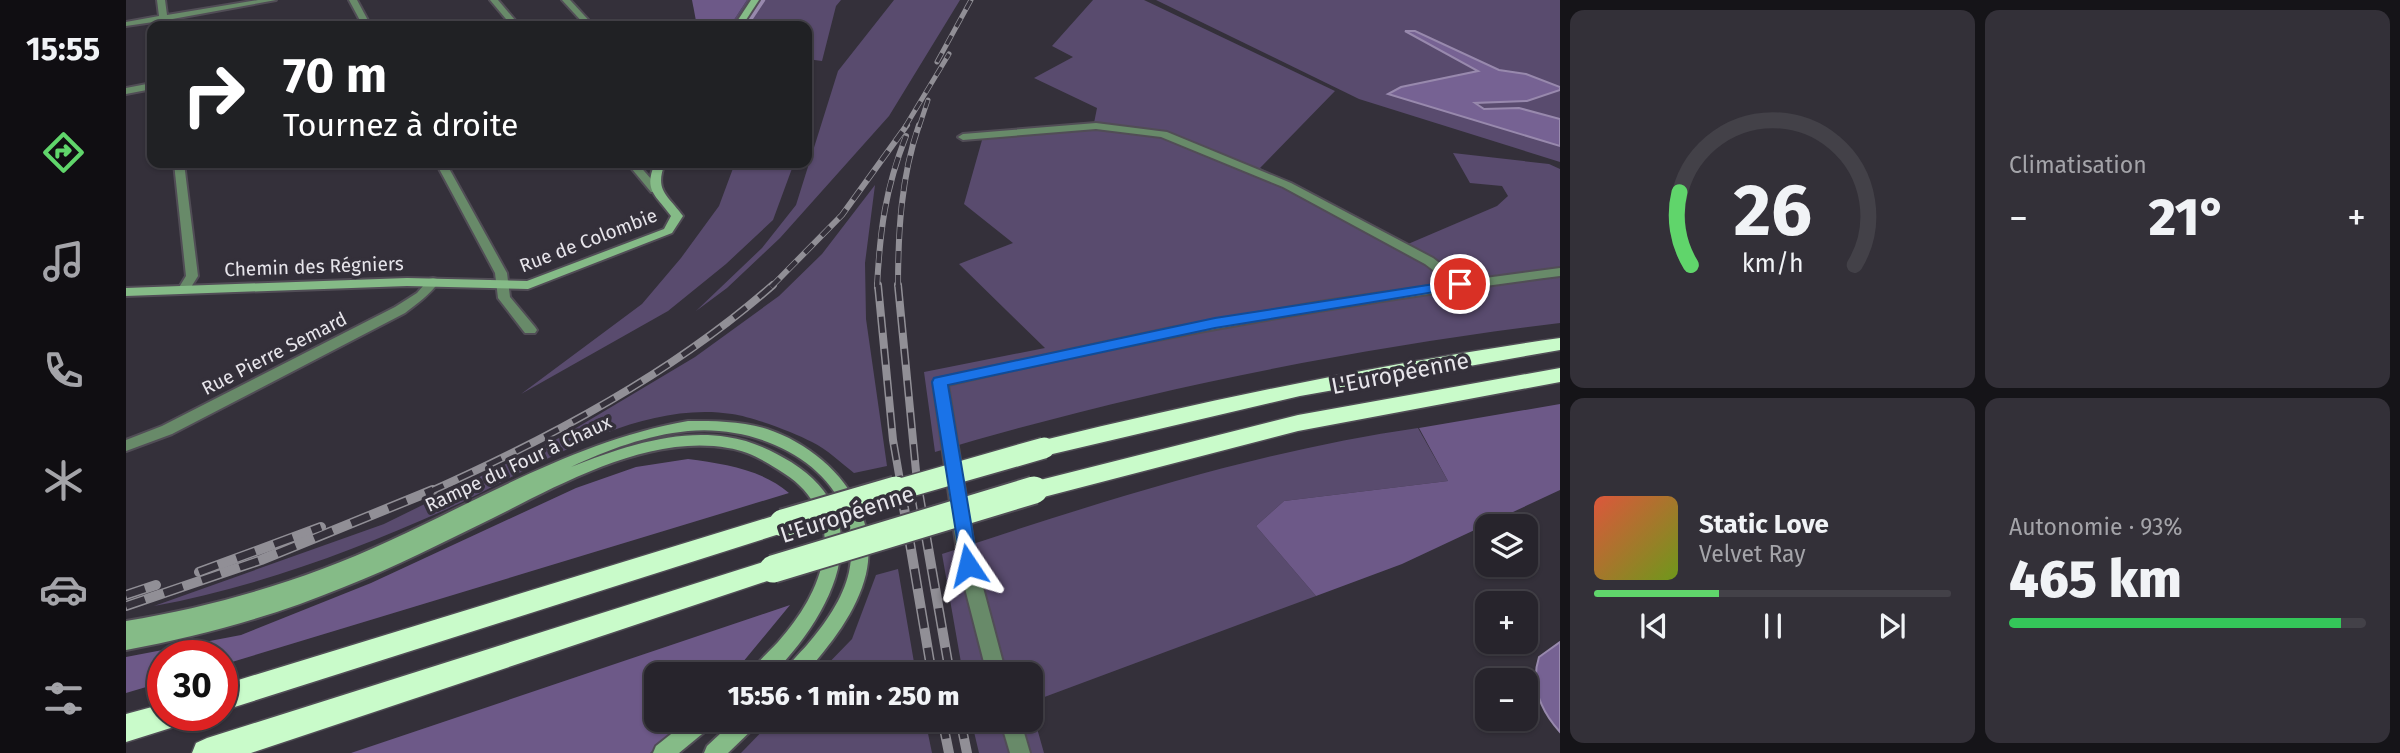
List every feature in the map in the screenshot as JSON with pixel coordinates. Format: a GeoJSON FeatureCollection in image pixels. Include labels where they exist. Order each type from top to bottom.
{"type":"FeatureCollection","features":[{"type":"Feature","properties":{"kind":"highway","name":"L'Européenne"},"geometry":{"type":"LineString","coordinates":[[238,693],[783,523],[1044,448],[1285,392],[1451,360],[1560,344]]}},
{"type":"Feature","properties":{"kind":"highway","name":"L'Européenne"},"geometry":{"type":"LineString","coordinates":[[207,753],[931,519],[1298,423],[1560,375]]}},
{"type":"Feature","properties":{"kind":"highway"},"geometry":{"type":"LineString","coordinates":[[126,728],[147,722]]}},
{"type":"Feature","properties":{"kind":"main road"},"geometry":{"type":"LineString","coordinates":[[741,21],[755,0]]}},
{"type":"Feature","properties":{"kind":"main road"},"geometry":{"type":"LineString","coordinates":[[655,190],[654,176],[658,168]]}},
{"type":"Feature","properties":{"kind":"main road","name":"Rue de Colombie"},"geometry":{"type":"LineString","coordinates":[[504,285],[535,283],[651,240],[668,231],[677,216],[655,190]]}},
{"type":"Feature","properties":{"kind":"main road","name":"Chemin des Régniers"},"geometry":{"type":"LineString","coordinates":[[128,294],[184,289],[433,282],[504,285]]}},
{"type":"Feature","properties":{"kind":"main road","name":"Rampe du Four à Chaux"},"geometry":{"type":"LineString","coordinates":[[126,629],[253,600],[330,573],[610,443],[672,427],[727,426],[777,439],[816,462],[844,493],[858,526],[860,555],[847,599],[825,637],[803,662]]}},
{"type":"Feature","properties":{"kind":"main road","name":"Rampe du Four à Chaux"},"geometry":{"type":"LineString","coordinates":[[126,642],[205,625],[290,600],[382,563],[588,467],[652,446],[705,440],[754,449],[781,462],[807,481],[831,522],[834,546],[822,593],[794,638],[771,662]]}},
{"type":"Feature","properties":{"kind":"main road"},"geometry":{"type":"LineString","coordinates":[[663,753],[690,732]]}},
{"type":"Feature","properties":{"kind":"main road"},"geometry":{"type":"LineString","coordinates":[[714,753],[736,732]]}},
{"type":"Feature","properties":{"kind":"street"},"geometry":{"type":"LineString","coordinates":[[161,0],[163,21]]}},
{"type":"Feature","properties":{"kind":"street"},"geometry":{"type":"LineString","coordinates":[[168,21],[272,0]]}},
{"type":"Feature","properties":{"kind":"street"},"geometry":{"type":"LineString","coordinates":[[353,0],[364,21]]}},
{"type":"Feature","properties":{"kind":"street"},"geometry":{"type":"LineString","coordinates":[[494,0],[512,21]]}},
{"type":"Feature","properties":{"kind":"street"},"geometry":{"type":"LineString","coordinates":[[566,0],[585,21]]}},
{"type":"Feature","properties":{"kind":"street"},"geometry":{"type":"LineString","coordinates":[[126,24],[147,23]]}},
{"type":"Feature","properties":{"kind":"street"},"geometry":{"type":"LineString","coordinates":[[126,90],[147,87]]}},
{"type":"Feature","properties":{"kind":"street"},"geometry":{"type":"LineString","coordinates":[[963,138],[1096,126],[1163,134],[1287,185],[1429,261],[1460,284]]}},
{"type":"Feature","properties":{"kind":"street"},"geometry":{"type":"LineString","coordinates":[[180,168],[192,276],[184,289]]}},
{"type":"Feature","properties":{"kind":"street"},"geometry":{"type":"LineString","coordinates":[[444,168],[501,273],[504,298],[530,330]]}},
{"type":"Feature","properties":{"kind":"street"},"geometry":{"type":"LineString","coordinates":[[636,168],[655,190]]}},
{"type":"Feature","properties":{"kind":"street"},"geometry":{"type":"LineString","coordinates":[[994,662],[966,554],[940,382],[1215,323],[1460,284],[1560,272]]}},
{"type":"Feature","properties":{"kind":"street","name":"Rue Pierre Semard"},"geometry":{"type":"LineString","coordinates":[[126,446],[167,430],[400,310],[421,296],[433,282]]}},
{"type":"Feature","properties":{"kind":"street"},"geometry":{"type":"LineString","coordinates":[[1014,732],[1020,753]]}},
{"type":"Feature","properties":{"kind":"shaded area"},"geometry":{"type":"Polygon","coordinates":[[[692,0],[747,0],[733,21],[696,21],[692,0]]]}},
{"type":"Feature","properties":{"kind":"shaded area"},"geometry":{"type":"Polygon","coordinates":[[[747,0],[841,0],[836,6],[822,61],[812,60],[812,21],[733,21],[747,0]]]}},
{"type":"Feature","properties":{"kind":"shaded area"},"geometry":{"type":"Polygon","coordinates":[[[894,0],[960,0],[889,116],[780,238],[727,288],[696,311],[762,248],[796,205],[808,168],[812,168],[812,154],[838,71],[894,0]]]}},
{"type":"Feature","properties":{"kind":"shaded area"},"geometry":{"type":"Polygon","coordinates":[[[1093,0],[1144,0],[1335,91],[1260,168],[1408,244],[1497,206],[1508,196],[1502,186],[1470,183],[1453,153],[1549,164],[1560,169],[1560,323],[1402,346],[1245,374],[1089,410],[935,452],[924,372],[1045,348],[959,264],[1013,243],[964,204],[984,133],[1094,123],[1097,108],[1034,78],[1073,57],[1052,46],[1093,0]]]}},
{"type":"Feature","properties":{"kind":"shaded area"},"geometry":{"type":"Polygon","coordinates":[[[1156,0],[1560,0],[1560,162],[1359,99],[1156,0]]]}},
{"type":"Feature","properties":{"kind":"shaded area"},"geometry":{"type":"Polygon","coordinates":[[[1405,31],[1415,31],[1499,70],[1526,74],[1560,87],[1560,90],[1527,101],[1475,103],[1484,109],[1519,108],[1560,119],[1560,146],[1388,94],[1401,87],[1478,71],[1405,31]]]}},
{"type":"Feature","properties":{"kind":"shaded area"},"geometry":{"type":"Polygon","coordinates":[[[733,168],[792,168],[773,220],[726,264],[668,311],[521,394],[642,304],[681,258],[719,206],[733,168]]]}},
{"type":"Feature","properties":{"kind":"shaded area"},"geometry":{"type":"Polygon","coordinates":[[[875,185],[865,263],[866,319],[887,466],[854,473],[812,442],[773,425],[732,414],[695,412],[658,417],[584,442],[445,510],[339,554],[229,589],[154,606],[384,524],[561,437],[695,357],[779,296],[822,254],[875,185]]]}},
{"type":"Feature","properties":{"kind":"shaded area"},"geometry":{"type":"Polygon","coordinates":[[[1560,404],[1560,490],[1509,514],[1475,514],[1475,530],[1402,564],[1316,596],[1256,526],[1284,501],[1448,481],[1419,428],[1560,404]]]}},
{"type":"Feature","properties":{"kind":"shaded area"},"geometry":{"type":"Polygon","coordinates":[[[1418,428],[1448,481],[1284,501],[1256,526],[1316,596],[1043,698],[1043,662],[961,662],[942,554],[1178,480],[1358,438],[1418,428]]]}},
{"type":"Feature","properties":{"kind":"shaded area"},"geometry":{"type":"Polygon","coordinates":[[[688,459],[754,473],[789,493],[238,660],[238,640],[215,640],[241,635],[371,583],[576,488],[636,467],[688,459]]]}},
{"type":"Feature","properties":{"kind":"shaded area"},"geometry":{"type":"Polygon","coordinates":[[[898,569],[914,662],[830,662],[852,639],[876,575],[898,569]]]}},
{"type":"Feature","properties":{"kind":"shaded area"},"geometry":{"type":"Polygon","coordinates":[[[790,605],[743,662],[644,662],[644,732],[676,732],[650,753],[351,753],[790,605]]]}},
{"type":"Feature","properties":{"kind":"shaded area"},"geometry":{"type":"Polygon","coordinates":[[[1560,642],[1560,732],[1547,715],[1539,697],[1539,657],[1560,642]]]}},
{"type":"Feature","properties":{"kind":"shaded area"},"geometry":{"type":"Polygon","coordinates":[[[147,653],[147,687],[126,693],[126,657],[147,653]]]}},
{"type":"Feature","properties":{"kind":"shaded area"},"geometry":{"type":"Polygon","coordinates":[[[761,732],[928,732],[932,753],[741,753],[761,732]]]}},
{"type":"Feature","properties":{"kind":"shaded area"},"geometry":{"type":"Polygon","coordinates":[[[974,732],[1038,732],[1044,753],[979,753],[974,732]]]}},
{"type":"Feature","properties":{"kind":"waterway"},"geometry":{"type":"LineString","coordinates":[[749,21],[763,0]]}},
{"type":"Feature","properties":{"kind":"railway"},"geometry":{"type":"LineString","coordinates":[[937,62],[971,0]]}},
{"type":"Feature","properties":{"kind":"railway"},"geometry":{"type":"LineString","coordinates":[[905,127],[949,54]]}},
{"type":"Feature","properties":{"kind":"railway"},"geometry":{"type":"LineString","coordinates":[[919,127],[928,100]]}},
{"type":"Feature","properties":{"kind":"railway"},"geometry":{"type":"LineString","coordinates":[[773,285],[842,215],[907,125]]}},
{"type":"Feature","properties":{"kind":"railway"},"geometry":{"type":"LineString","coordinates":[[898,285],[902,205],[908,165],[919,125]]}},
{"type":"Feature","properties":{"kind":"railway"},"geometry":{"type":"LineString","coordinates":[[877,287],[885,210],[893,174],[906,136]]}},
{"type":"Feature","properties":{"kind":"railway"},"geometry":{"type":"LineString","coordinates":[[429,492],[520,449],[609,401],[694,347],[773,285]]}},
{"type":"Feature","properties":{"kind":"railway"},"geometry":{"type":"LineString","coordinates":[[878,285],[893,440],[902,492]]}},
{"type":"Feature","properties":{"kind":"railway"},"geometry":{"type":"LineString","coordinates":[[898,285],[918,492]]}},
{"type":"Feature","properties":{"kind":"railway"},"geometry":{"type":"LineString","coordinates":[[126,606],[261,560],[433,490]]}},
{"type":"Feature","properties":{"kind":"railway"},"geometry":{"type":"LineString","coordinates":[[901,490],[930,662]]}},
{"type":"Feature","properties":{"kind":"railway"},"geometry":{"type":"LineString","coordinates":[[918,490],[948,662]]}},
{"type":"Feature","properties":{"kind":"railway"},"geometry":{"type":"LineString","coordinates":[[199,572],[321,527]]}},
{"type":"Feature","properties":{"kind":"railway"},"geometry":{"type":"LineString","coordinates":[[126,595],[156,585]]}},
{"type":"Feature","properties":{"kind":"railway"},"geometry":{"type":"LineString","coordinates":[[945,732],[949,753]]}},
{"type":"Feature","properties":{"kind":"railway"},"geometry":{"type":"LineString","coordinates":[[963,732],[967,753]]}},
{"type":"Feature","properties":{"kind":"route"},"geometry":{"type":"LineString","coordinates":[[968,565],[940,382],[1215,323],[1460,284]]}}]}
